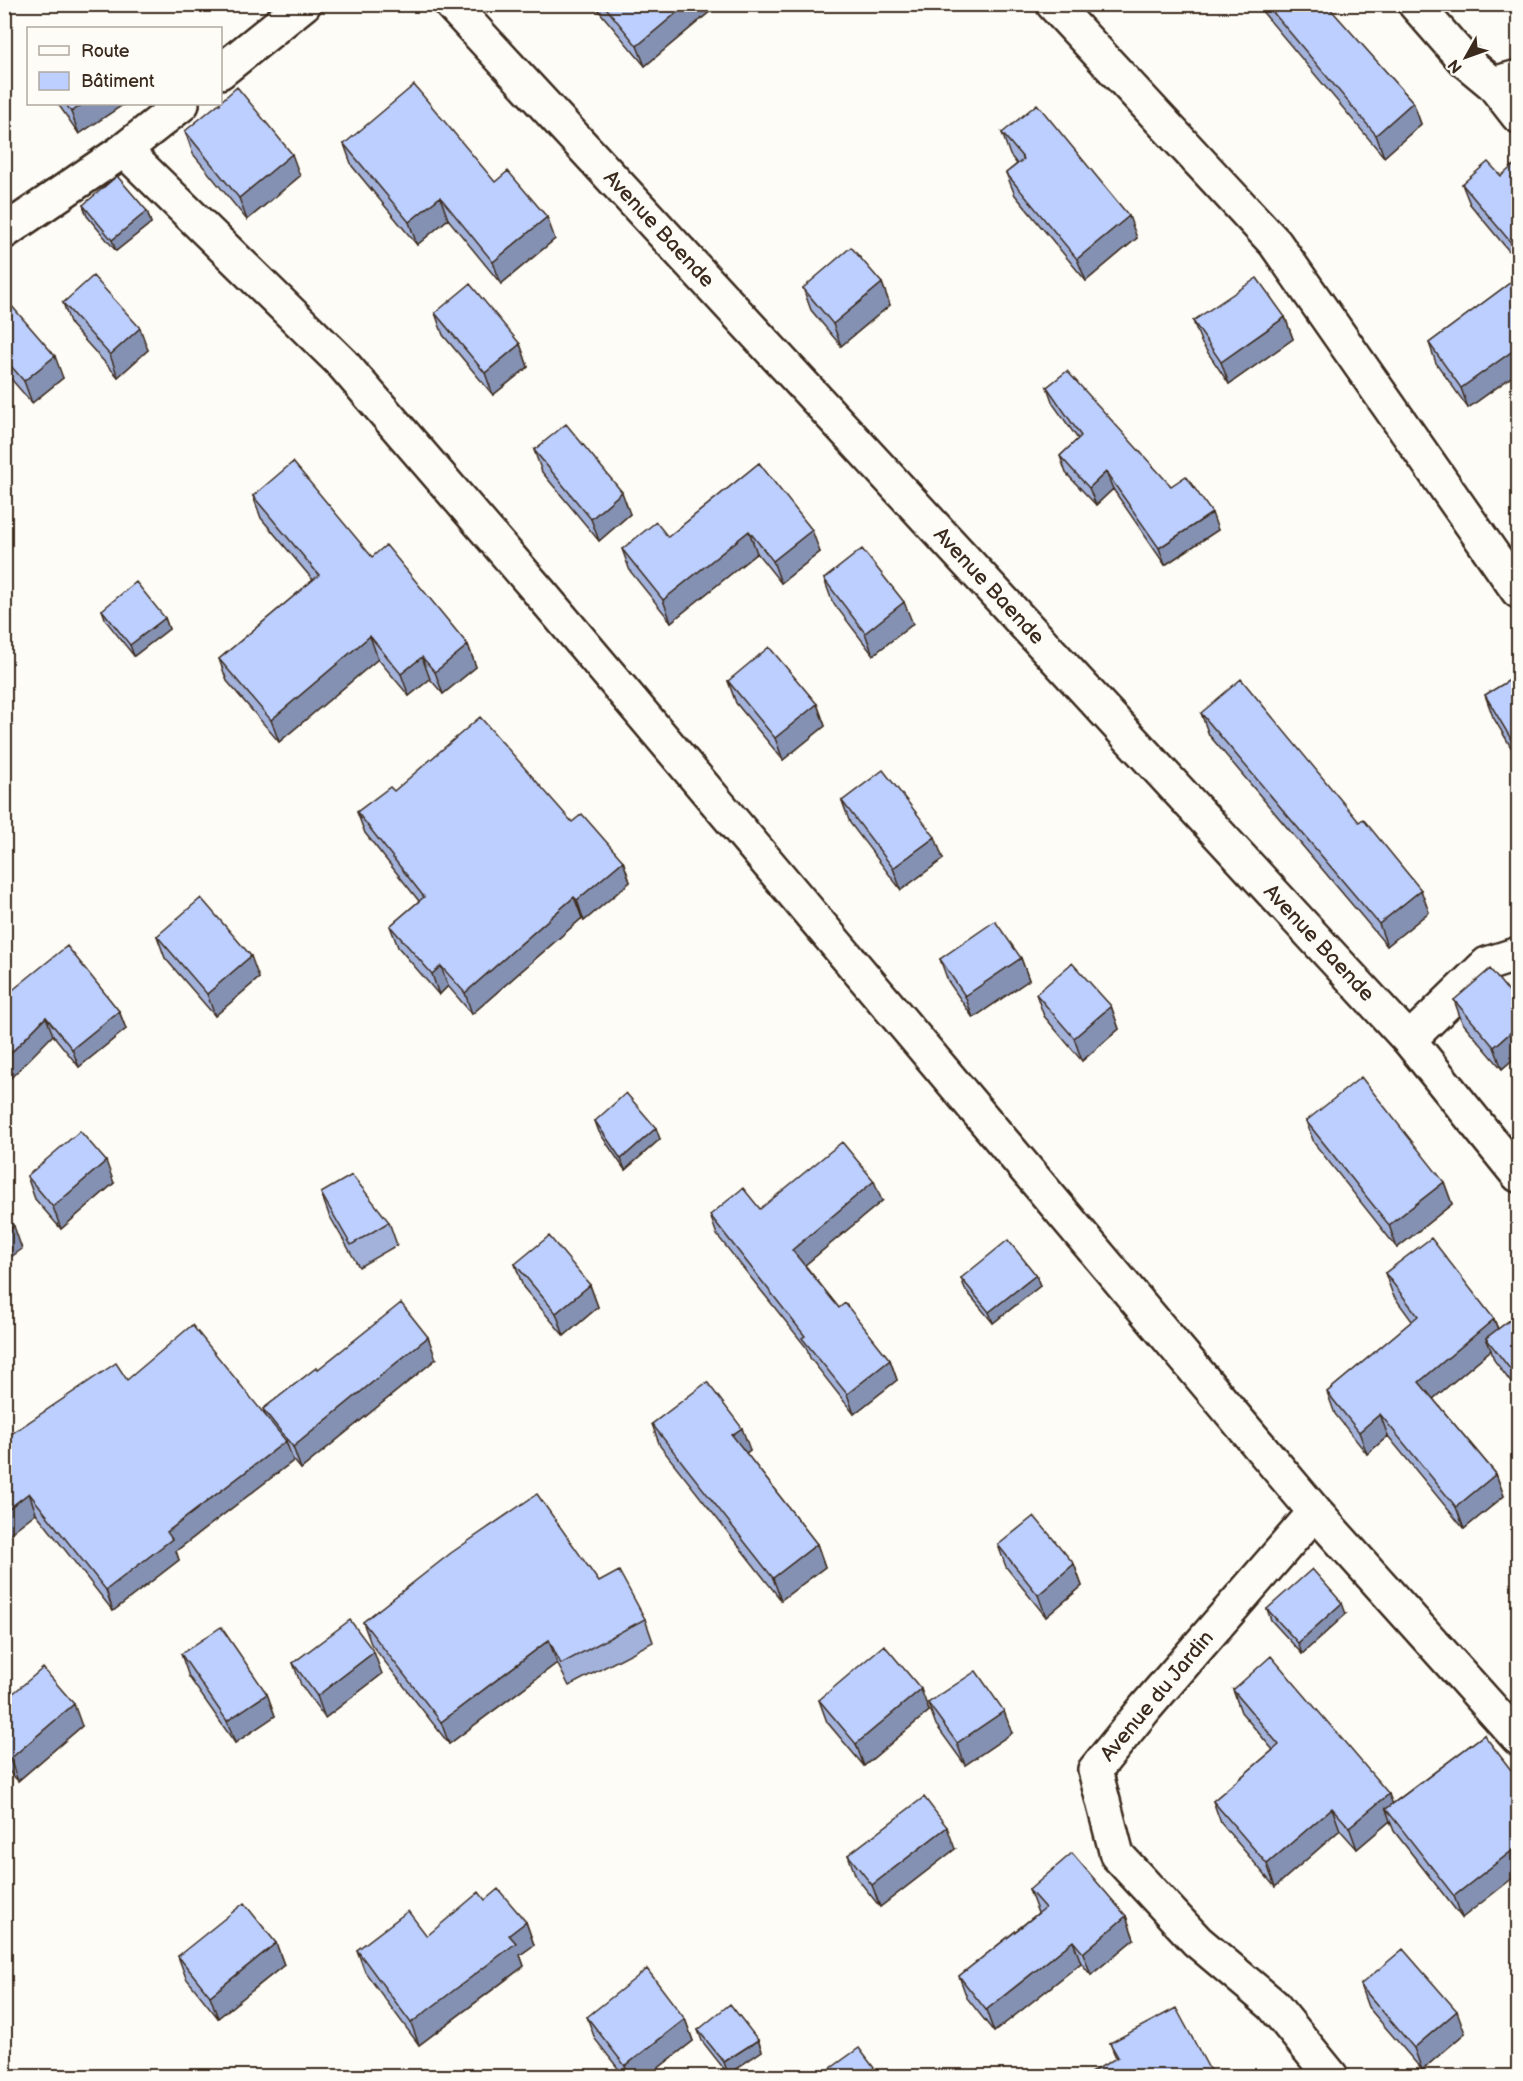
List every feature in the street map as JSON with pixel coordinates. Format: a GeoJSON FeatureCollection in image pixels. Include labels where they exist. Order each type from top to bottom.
{"type":"FeatureCollection","features":[{"type":"Feature","properties":{"kind":"street"},"geometry":{"type":"LineString","coordinates":[[222,70],[304,4]]}},
{"type":"Feature","properties":{"kind":"street","name":"Avenue Baende"},"geometry":{"type":"LineString","coordinates":[[451,4],[1409,1040],[1518,1175]]}},
{"type":"Feature","properties":{"kind":"street"},"geometry":{"type":"LineString","coordinates":[[1053,4],[1275,243],[1518,591]]}},
{"type":"Feature","properties":{"kind":"street"},"geometry":{"type":"LineString","coordinates":[[1415,4],[1464,60],[1506,80],[1518,116]]}},
{"type":"Feature","properties":{"kind":"street"},"geometry":{"type":"LineString","coordinates":[[4,232],[124,150],[181,105]]}},
{"type":"Feature","properties":{"kind":"street"},"geometry":{"type":"LineString","coordinates":[[124,150],[342,363],[603,668],[1315,1512],[1518,1738]]}},
{"type":"Feature","properties":{"kind":"street"},"geometry":{"type":"LineString","coordinates":[[1409,1040],[1487,964],[1518,954]]}},
{"type":"Feature","properties":{"kind":"street","name":"Avenue du Jardin"},"geometry":{"type":"LineString","coordinates":[[1315,1512],[1146,1707],[1095,1770],[1117,1855],[1197,1941],[1272,2005],[1331,2076]]}},
{"type":"Feature","properties":{"kind":"building"},"geometry":{"type":"Polygon","coordinates":[[[603,4],[687,4],[637,46],[603,4]]]}},
{"type":"Feature","properties":{"kind":"building"},"geometry":{"type":"Polygon","coordinates":[[[1266,4],[1326,4],[1413,102],[1376,135],[1266,4]]]}},
{"type":"Feature","properties":{"kind":"building"},"geometry":{"type":"Polygon","coordinates":[[[414,85],[495,182],[508,171],[547,217],[493,262],[440,197],[409,222],[344,144],[414,85]]]}},
{"type":"Feature","properties":{"kind":"building"},"geometry":{"type":"Polygon","coordinates":[[[237,87],[292,154],[239,198],[185,131],[217,105],[222,105],[222,100],[237,87]]]}},
{"type":"Feature","properties":{"kind":"building"},"geometry":{"type":"Polygon","coordinates":[[[1037,104],[1129,216],[1077,259],[1006,173],[1024,159],[1002,133],[1037,104]]]}},
{"type":"Feature","properties":{"kind":"building"},"geometry":{"type":"Polygon","coordinates":[[[67,105],[82,105],[71,112],[67,105]]]}},
{"type":"Feature","properties":{"kind":"building"},"geometry":{"type":"Polygon","coordinates":[[[1488,162],[1501,176],[1514,165],[1518,170],[1518,251],[1462,184],[1488,162]]]}},
{"type":"Feature","properties":{"kind":"building"},"geometry":{"type":"Polygon","coordinates":[[[117,176],[147,211],[112,240],[83,205],[117,176]]]}},
{"type":"Feature","properties":{"kind":"building"},"geometry":{"type":"Polygon","coordinates":[[[851,247],[882,283],[833,324],[803,288],[851,247]]]}},
{"type":"Feature","properties":{"kind":"building"},"geometry":{"type":"Polygon","coordinates":[[[93,276],[140,328],[110,355],[63,303],[93,276]]]}},
{"type":"Feature","properties":{"kind":"building"},"geometry":{"type":"Polygon","coordinates":[[[1518,277],[1518,347],[1461,388],[1429,343],[1518,277]]]}},
{"type":"Feature","properties":{"kind":"building"},"geometry":{"type":"Polygon","coordinates":[[[1257,278],[1285,317],[1221,362],[1193,321],[1257,278]]]}},
{"type":"Feature","properties":{"kind":"building"},"geometry":{"type":"Polygon","coordinates":[[[470,284],[520,344],[485,373],[435,313],[470,284]]]}},
{"type":"Feature","properties":{"kind":"building"},"geometry":{"type":"Polygon","coordinates":[[[10,304],[55,356],[24,381],[4,358],[4,309],[10,304]]]}},
{"type":"Feature","properties":{"kind":"building"},"geometry":{"type":"Polygon","coordinates":[[[1067,371],[1171,486],[1186,476],[1212,513],[1159,548],[1106,472],[1089,488],[1060,456],[1081,436],[1047,387],[1067,371]]]}},
{"type":"Feature","properties":{"kind":"building"},"geometry":{"type":"Polygon","coordinates":[[[566,424],[622,492],[591,519],[534,450],[566,424]]]}},
{"type":"Feature","properties":{"kind":"building"},"geometry":{"type":"Polygon","coordinates":[[[293,462],[372,557],[386,545],[468,645],[435,672],[422,657],[401,674],[370,636],[271,720],[219,659],[319,575],[253,496],[293,462]]]}},
{"type":"Feature","properties":{"kind":"building"},"geometry":{"type":"Polygon","coordinates":[[[759,463],[812,530],[773,561],[749,531],[663,600],[622,549],[656,522],[668,537],[759,463]]]}},
{"type":"Feature","properties":{"kind":"building"},"geometry":{"type":"Polygon","coordinates":[[[862,549],[904,602],[865,633],[824,579],[862,549]]]}},
{"type":"Feature","properties":{"kind":"building"},"geometry":{"type":"Polygon","coordinates":[[[136,582],[165,618],[130,645],[102,610],[136,582]]]}},
{"type":"Feature","properties":{"kind":"building"},"geometry":{"type":"Polygon","coordinates":[[[769,647],[817,704],[775,738],[728,681],[769,647]]]}},
{"type":"Feature","properties":{"kind":"building"},"geometry":{"type":"Polygon","coordinates":[[[1518,675],[1518,735],[1511,739],[1485,695],[1518,675]]]}},
{"type":"Feature","properties":{"kind":"building"},"geometry":{"type":"Polygon","coordinates":[[[1241,679],[1359,822],[1363,819],[1421,890],[1379,924],[1201,713],[1241,679]]]}},
{"type":"Feature","properties":{"kind":"building"},"geometry":{"type":"Polygon","coordinates":[[[480,717],[572,822],[582,814],[623,861],[577,900],[574,897],[465,993],[441,966],[432,974],[390,926],[424,897],[357,812],[390,787],[394,791],[480,717]]]}},
{"type":"Feature","properties":{"kind":"building"},"geometry":{"type":"Polygon","coordinates":[[[883,770],[935,837],[893,868],[842,801],[883,770]]]}},
{"type":"Feature","properties":{"kind":"building"},"geometry":{"type":"Polygon","coordinates":[[[201,898],[251,956],[207,994],[157,936],[201,898]]]}},
{"type":"Feature","properties":{"kind":"building"},"geometry":{"type":"Polygon","coordinates":[[[995,921],[1021,958],[965,996],[940,959],[995,921]]]}},
{"type":"Feature","properties":{"kind":"building"},"geometry":{"type":"Polygon","coordinates":[[[67,946],[119,1011],[72,1049],[46,1017],[4,1060],[4,997],[67,946]]]}},
{"type":"Feature","properties":{"kind":"building"},"geometry":{"type":"Polygon","coordinates":[[[1072,963],[1111,1006],[1074,1038],[1036,994],[1072,963]]]}},
{"type":"Feature","properties":{"kind":"building"},"geometry":{"type":"Polygon","coordinates":[[[1490,969],[1518,1003],[1518,1026],[1494,1047],[1454,1000],[1490,969]]]}},
{"type":"Feature","properties":{"kind":"building"},"geometry":{"type":"Polygon","coordinates":[[[1361,1077],[1444,1182],[1389,1225],[1306,1121],[1361,1077]]]}},
{"type":"Feature","properties":{"kind":"building"},"geometry":{"type":"Polygon","coordinates":[[[626,1093],[656,1128],[621,1159],[595,1121],[626,1093]]]}},
{"type":"Feature","properties":{"kind":"building"},"geometry":{"type":"Polygon","coordinates":[[[80,1131],[106,1161],[53,1207],[27,1176],[80,1131]]]}},
{"type":"Feature","properties":{"kind":"building"},"geometry":{"type":"Polygon","coordinates":[[[842,1142],[874,1181],[792,1250],[839,1308],[845,1303],[890,1360],[847,1394],[802,1338],[805,1336],[710,1215],[743,1188],[760,1209],[842,1142]]]}},
{"type":"Feature","properties":{"kind":"building"},"geometry":{"type":"Polygon","coordinates":[[[352,1175],[389,1222],[351,1245],[321,1193],[352,1175]]]}},
{"type":"Feature","properties":{"kind":"building"},"geometry":{"type":"Polygon","coordinates":[[[4,1215],[14,1226],[4,1234],[4,1215]]]}},
{"type":"Feature","properties":{"kind":"building"},"geometry":{"type":"Polygon","coordinates":[[[549,1236],[590,1285],[556,1313],[515,1264],[549,1236]]]}},
{"type":"Feature","properties":{"kind":"building"},"geometry":{"type":"Polygon","coordinates":[[[1431,1238],[1494,1319],[1419,1382],[1496,1474],[1456,1507],[1380,1414],[1359,1432],[1327,1392],[1418,1316],[1385,1273],[1431,1238]]]}},
{"type":"Feature","properties":{"kind":"building"},"geometry":{"type":"Polygon","coordinates":[[[1008,1240],[1036,1275],[989,1312],[961,1278],[1008,1240]]]}},
{"type":"Feature","properties":{"kind":"building"},"geometry":{"type":"Polygon","coordinates":[[[401,1303],[428,1337],[293,1447],[263,1409],[316,1368],[317,1370],[401,1303]]]}},
{"type":"Feature","properties":{"kind":"building"},"geometry":{"type":"Polygon","coordinates":[[[1518,1314],[1518,1377],[1517,1378],[1486,1338],[1518,1314]]]}},
{"type":"Feature","properties":{"kind":"building"},"geometry":{"type":"Polygon","coordinates":[[[192,1325],[286,1441],[167,1532],[172,1539],[106,1590],[29,1493],[4,1512],[4,1439],[116,1363],[127,1380],[192,1325]]]}},
{"type":"Feature","properties":{"kind":"building"},"geometry":{"type":"Polygon","coordinates":[[[707,1382],[742,1428],[732,1435],[817,1544],[773,1578],[652,1424],[707,1382]]]}},
{"type":"Feature","properties":{"kind":"building"},"geometry":{"type":"Polygon","coordinates":[[[537,1494],[599,1582],[619,1571],[645,1619],[561,1664],[549,1640],[441,1722],[363,1622],[451,1553],[537,1494]]]}},
{"type":"Feature","properties":{"kind":"building"},"geometry":{"type":"Polygon","coordinates":[[[1034,1516],[1074,1564],[1038,1595],[998,1545],[1034,1516]]]}},
{"type":"Feature","properties":{"kind":"building"},"geometry":{"type":"Polygon","coordinates":[[[1312,1569],[1342,1603],[1298,1643],[1267,1609],[1312,1569]]]}},
{"type":"Feature","properties":{"kind":"building"},"geometry":{"type":"Polygon","coordinates":[[[350,1620],[374,1652],[317,1696],[293,1663],[350,1620]]]}},
{"type":"Feature","properties":{"kind":"building"},"geometry":{"type":"Polygon","coordinates":[[[221,1627],[267,1694],[227,1721],[181,1654],[221,1627]]]}},
{"type":"Feature","properties":{"kind":"building"},"geometry":{"type":"Polygon","coordinates":[[[884,1645],[921,1689],[856,1744],[819,1700],[884,1645]]]}},
{"type":"Feature","properties":{"kind":"building"},"geometry":{"type":"Polygon","coordinates":[[[1271,1656],[1389,1794],[1349,1827],[1332,1808],[1267,1864],[1213,1801],[1279,1745],[1233,1690],[1271,1656]]]}},
{"type":"Feature","properties":{"kind":"building"},"geometry":{"type":"Polygon","coordinates":[[[43,1668],[74,1704],[10,1759],[4,1753],[4,1701],[43,1668]]]}},
{"type":"Feature","properties":{"kind":"building"},"geometry":{"type":"Polygon","coordinates":[[[976,1671],[1004,1711],[957,1743],[928,1703],[976,1671]]]}},
{"type":"Feature","properties":{"kind":"building"},"geometry":{"type":"Polygon","coordinates":[[[1484,1735],[1518,1779],[1518,1846],[1454,1896],[1386,1809],[1484,1735]]]}},
{"type":"Feature","properties":{"kind":"building"},"geometry":{"type":"Polygon","coordinates":[[[924,1797],[947,1827],[872,1885],[848,1855],[924,1797]]]}},
{"type":"Feature","properties":{"kind":"building"},"geometry":{"type":"Polygon","coordinates":[[[1072,1853],[1126,1916],[1083,1953],[1073,1941],[986,2010],[959,1976],[1045,1908],[1029,1890],[1072,1853]]]}},
{"type":"Feature","properties":{"kind":"building"},"geometry":{"type":"Polygon","coordinates":[[[498,1889],[526,1922],[509,1935],[516,1943],[411,2023],[357,1950],[408,1911],[427,1936],[479,1892],[485,1900],[498,1889]]]}},
{"type":"Feature","properties":{"kind":"building"},"geometry":{"type":"Polygon","coordinates":[[[244,1903],[276,1943],[210,1996],[178,1956],[244,1903]]]}},
{"type":"Feature","properties":{"kind":"building"},"geometry":{"type":"Polygon","coordinates":[[[1403,1949],[1457,2011],[1414,2048],[1360,1985],[1403,1949]]]}},
{"type":"Feature","properties":{"kind":"building"},"geometry":{"type":"Polygon","coordinates":[[[647,1969],[685,2019],[625,2066],[587,2017],[647,1969]]]}},
{"type":"Feature","properties":{"kind":"building"},"geometry":{"type":"Polygon","coordinates":[[[730,2004],[758,2040],[724,2062],[698,2030],[730,2004]]]}},
{"type":"Feature","properties":{"kind":"building"},"geometry":{"type":"Polygon","coordinates":[[[1176,2008],[1213,2076],[1085,2076],[1118,2057],[1110,2043],[1176,2008]]]}},
{"type":"Feature","properties":{"kind":"building"},"geometry":{"type":"Polygon","coordinates":[[[859,2048],[880,2076],[820,2076],[859,2048]]]}}]}
